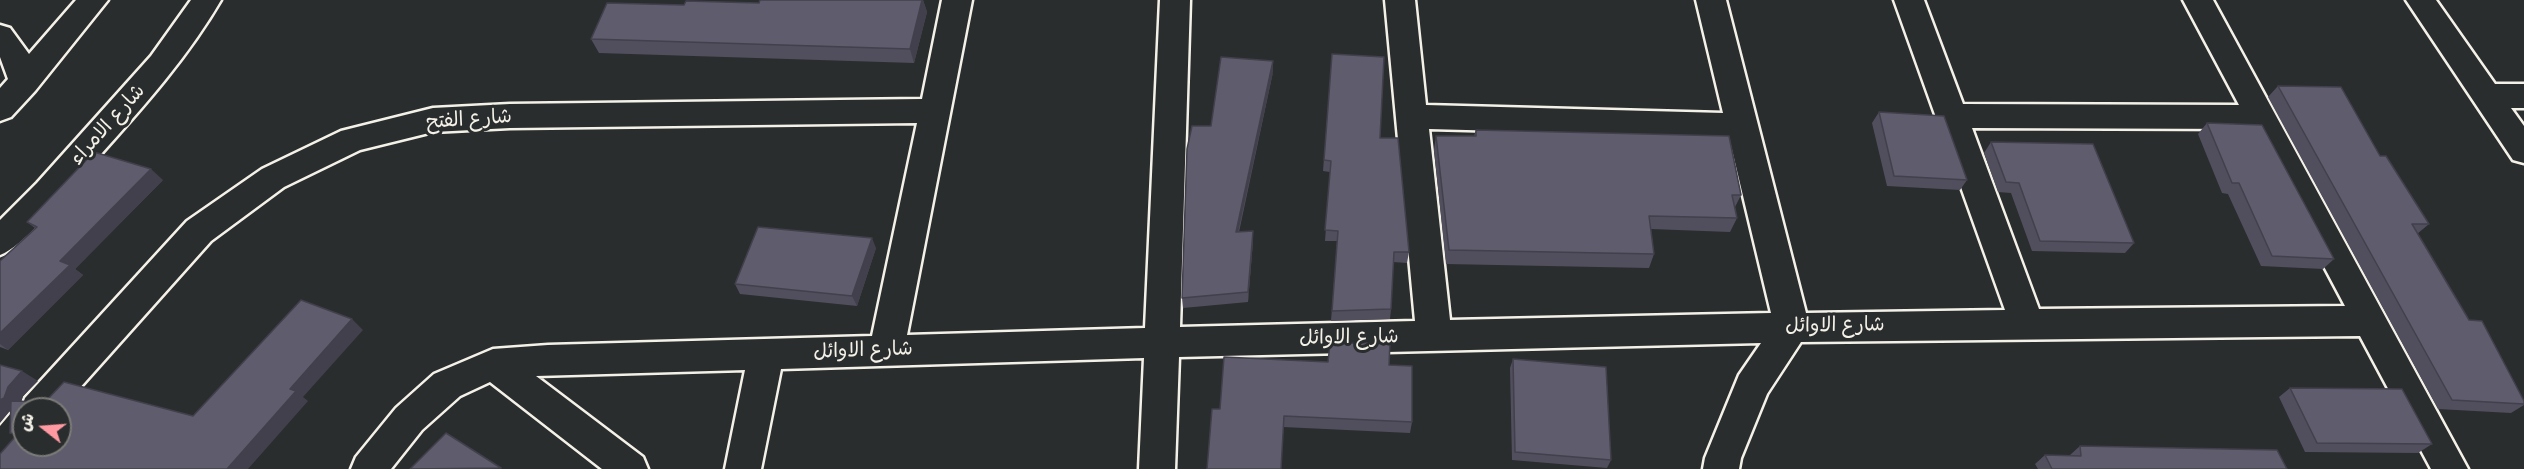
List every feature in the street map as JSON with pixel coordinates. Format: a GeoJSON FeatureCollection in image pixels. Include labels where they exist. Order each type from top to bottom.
{"type":"FeatureCollection","features":[{"type":"Feature","properties":{"kind":"street"},"geometry":{"type":"LineString","coordinates":[[0,109],[93,0]]}},
{"type":"Feature","properties":{"kind":"street","name":"شارع الامراء"},"geometry":{"type":"LineString","coordinates":[[0,241],[48,192],[162,64],[206,0]]}},
{"type":"Feature","properties":{"kind":"street"},"geometry":{"type":"LineString","coordinates":[[886,351],[957,0]]}},
{"type":"Feature","properties":{"kind":"street"},"geometry":{"type":"LineString","coordinates":[[1157,469],[1176,0]]}},
{"type":"Feature","properties":{"kind":"street"},"geometry":{"type":"LineString","coordinates":[[1400,0],[1434,336]]}},
{"type":"Feature","properties":{"kind":"street"},"geometry":{"type":"LineString","coordinates":[[1711,0],[1792,327],[1752,386],[1723,458],[1721,469]]}},
{"type":"Feature","properties":{"kind":"street"},"geometry":{"type":"LineString","coordinates":[[1909,0],[2027,322]]}},
{"type":"Feature","properties":{"kind":"street"},"geometry":{"type":"LineString","coordinates":[[2198,0],[2450,469]]}},
{"type":"Feature","properties":{"kind":"street"},"geometry":{"type":"LineString","coordinates":[[2421,0],[2524,151]]}},
{"type":"Feature","properties":{"kind":"street"},"geometry":{"type":"LineString","coordinates":[[0,36],[15,55],[24,82]]}},
{"type":"Feature","properties":{"kind":"street"},"geometry":{"type":"LineString","coordinates":[[2487,96],[2524,96]]}},
{"type":"Feature","properties":{"kind":"street","name":"شارع الفتح"},"geometry":{"type":"LineString","coordinates":[[49,397],[199,231],[273,178],[352,140],[433,120],[510,116],[935,111]]}},
{"type":"Feature","properties":{"kind":"street"},"geometry":{"type":"LineString","coordinates":[[1951,116],[2262,117]]}},
{"type":"Feature","properties":{"kind":"street"},"geometry":{"type":"LineString","coordinates":[[1412,117],[1742,125]]}},
{"type":"Feature","properties":{"kind":"street","name":"شارع الاوائل"},"geometry":{"type":"LineString","coordinates":[[369,469],[409,419],[447,386],[494,364],[548,360],[1792,327],[2027,322],[2370,321]]}},
{"type":"Feature","properties":{"kind":"street"},"geometry":{"type":"LineString","coordinates":[[743,469],[766,354]]}},
{"type":"Feature","properties":{"kind":"street"},"geometry":{"type":"LineString","coordinates":[[494,364],[630,469]]}},
{"type":"Feature","properties":{"kind":"street"},"geometry":{"type":"LineString","coordinates":[[0,452],[12,438]]}},
{"type":"Feature","properties":{"kind":"building"},"geometry":{"type":"Polygon","coordinates":[[[760,0],[922,0],[910,49],[591,39],[607,3],[684,5],[686,1],[759,3],[760,0]]]}},
{"type":"Feature","properties":{"kind":"building"},"geometry":{"type":"Polygon","coordinates":[[[1332,54],[1384,57],[1380,138],[1398,138],[1409,252],[1394,252],[1391,309],[1332,311],[1338,231],[1325,230],[1331,161],[1324,160],[1332,54]]]}},
{"type":"Feature","properties":{"kind":"building"},"geometry":{"type":"Polygon","coordinates":[[[1221,57],[1273,61],[1236,232],[1253,231],[1248,292],[1182,298],[1187,149],[1192,126],[1211,126],[1221,57]]]}},
{"type":"Feature","properties":{"kind":"building"},"geometry":{"type":"Polygon","coordinates":[[[2278,86],[2341,87],[2380,156],[2386,156],[2429,224],[2412,224],[2469,320],[2482,321],[2524,404],[2452,400],[2278,86]]]}},
{"type":"Feature","properties":{"kind":"building"},"geometry":{"type":"Polygon","coordinates":[[[1879,112],[1944,116],[1967,180],[1894,176],[1879,112]]]}},
{"type":"Feature","properties":{"kind":"building"},"geometry":{"type":"Polygon","coordinates":[[[2207,123],[2262,125],[2334,259],[2272,256],[2239,183],[2232,183],[2207,123]]]}},
{"type":"Feature","properties":{"kind":"building"},"geometry":{"type":"Polygon","coordinates":[[[1476,130],[1729,136],[1741,195],[1732,195],[1737,218],[1649,216],[1654,254],[1449,250],[1436,136],[1476,136],[1476,130]]]}},
{"type":"Feature","properties":{"kind":"building"},"geometry":{"type":"Polygon","coordinates":[[[1991,142],[2093,144],[2134,243],[2040,241],[2019,183],[2006,182],[1991,142]]]}},
{"type":"Feature","properties":{"kind":"building"},"geometry":{"type":"Polygon","coordinates":[[[94,152],[151,169],[60,261],[70,265],[0,333],[0,261],[37,227],[27,222],[94,152]]]}},
{"type":"Feature","properties":{"kind":"building"},"geometry":{"type":"Polygon","coordinates":[[[758,227],[872,238],[852,296],[735,284],[758,227]]]}},
{"type":"Feature","properties":{"kind":"building"},"geometry":{"type":"Polygon","coordinates":[[[301,300],[352,319],[290,389],[296,391],[227,469],[0,469],[0,454],[12,440],[12,457],[72,457],[72,397],[50,397],[64,382],[193,416],[301,300]]]}},
{"type":"Feature","properties":{"kind":"building"},"geometry":{"type":"Polygon","coordinates":[[[1390,342],[1389,365],[1412,366],[1412,422],[1284,416],[1281,469],[1207,469],[1212,409],[1220,409],[1224,357],[1328,362],[1330,344],[1390,342]]]}},
{"type":"Feature","properties":{"kind":"building"},"geometry":{"type":"Polygon","coordinates":[[[1513,359],[1606,367],[1611,460],[1515,452],[1513,359]]]}},
{"type":"Feature","properties":{"kind":"building"},"geometry":{"type":"Polygon","coordinates":[[[0,365],[22,371],[8,387],[4,398],[0,400],[0,365]]]}},
{"type":"Feature","properties":{"kind":"building"},"geometry":{"type":"Polygon","coordinates":[[[2290,388],[2402,389],[2432,444],[2317,443],[2290,388]]]}},
{"type":"Feature","properties":{"kind":"building"},"geometry":{"type":"Polygon","coordinates":[[[12,401],[12,433],[10,433],[12,401]]]}},
{"type":"Feature","properties":{"kind":"building"},"geometry":{"type":"Polygon","coordinates":[[[446,433],[501,468],[410,469],[446,433]]]}},
{"type":"Feature","properties":{"kind":"building"},"geometry":{"type":"Polygon","coordinates":[[[2080,446],[2277,450],[2287,469],[2052,469],[2045,455],[2081,456],[2080,446]]]}}]}
